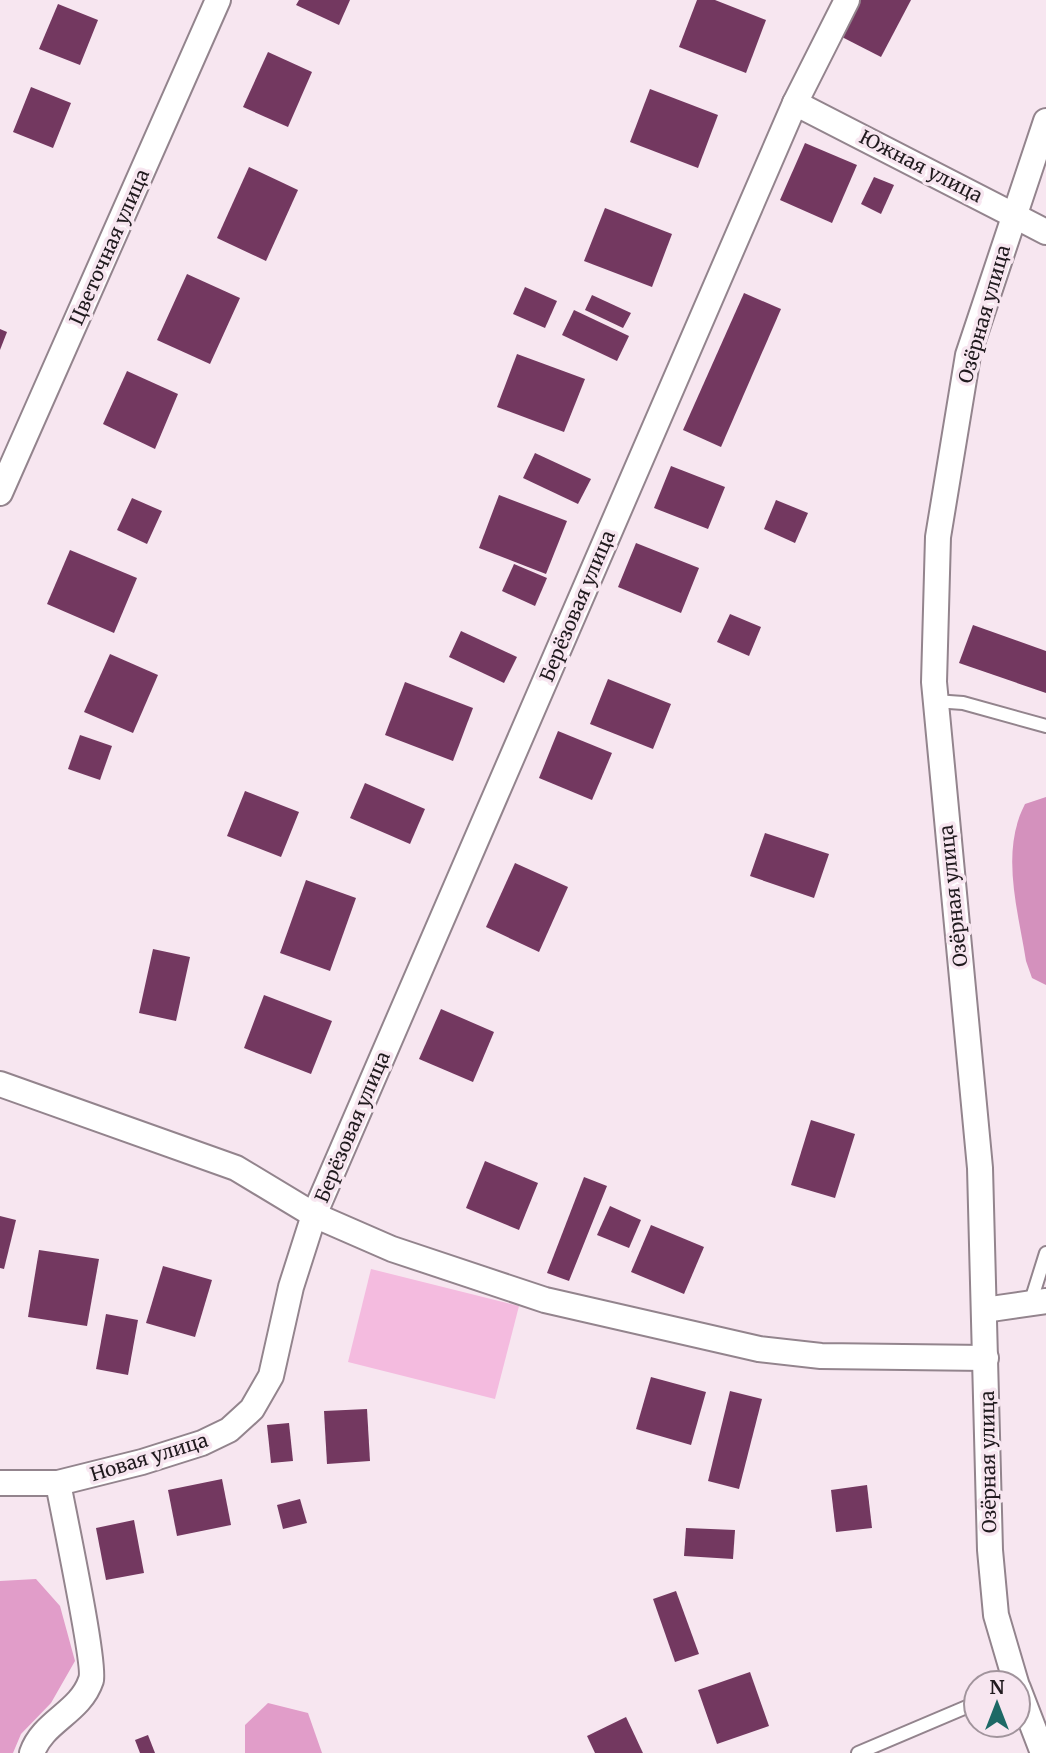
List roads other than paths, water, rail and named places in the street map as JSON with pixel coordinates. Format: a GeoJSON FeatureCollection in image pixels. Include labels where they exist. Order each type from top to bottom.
{"type":"FeatureCollection","features":[{"type":"Feature","properties":{"kind":"street","name":"Цветочная улица"},"geometry":{"type":"LineString","coordinates":[[0,493],[218,0]]}},
{"type":"Feature","properties":{"kind":"street","name":"Берёзовая улица"},"geometry":{"type":"LineString","coordinates":[[314,1216],[795,103],[847,0]]}},
{"type":"Feature","properties":{"kind":"street","name":"Южная улица"},"geometry":{"type":"LineString","coordinates":[[795,103],[1014,213],[1046,232]]}},
{"type":"Feature","properties":{"kind":"street","name":"Озёрная улица"},"geometry":{"type":"LineString","coordinates":[[1012,1669],[996,1615],[993,1589],[980,1168],[935,701],[938,537],[968,355],[1046,121]]}},
{"type":"Feature","properties":{"kind":"street"},"geometry":{"type":"LineString","coordinates":[[0,1084],[236,1168],[314,1216],[392,1249],[545,1300],[760,1349],[821,1356],[986,1358]]}},
{"type":"Feature","properties":{"kind":"street","name":"Новая улица"},"geometry":{"type":"LineString","coordinates":[[0,1483],[58,1483],[202,1443],[229,1430],[252,1409],[271,1376],[290,1287],[314,1216]]}},
{"type":"Feature","properties":{"kind":"street"},"geometry":{"type":"LineString","coordinates":[[984,1310],[1038,1303]]}},
{"type":"Feature","properties":{"kind":"street"},"geometry":{"type":"LineString","coordinates":[[32,1753],[38,1736],[76,1707],[93,1677],[58,1483]]}},
{"type":"Feature","properties":{"kind":"street","name":"Озёрная улица"},"geometry":{"type":"LineString","coordinates":[[1032,1723],[1044,1753]]}},
{"type":"Feature","properties":{"kind":"lane"},"geometry":{"type":"LineString","coordinates":[[935,701],[963,703],[1046,726]]}},
{"type":"Feature","properties":{"kind":"lane"},"geometry":{"type":"LineString","coordinates":[[1038,1303],[1046,1253]]}},
{"type":"Feature","properties":{"kind":"lane"},"geometry":{"type":"LineString","coordinates":[[858,1753],[962,1709]]}}]}
